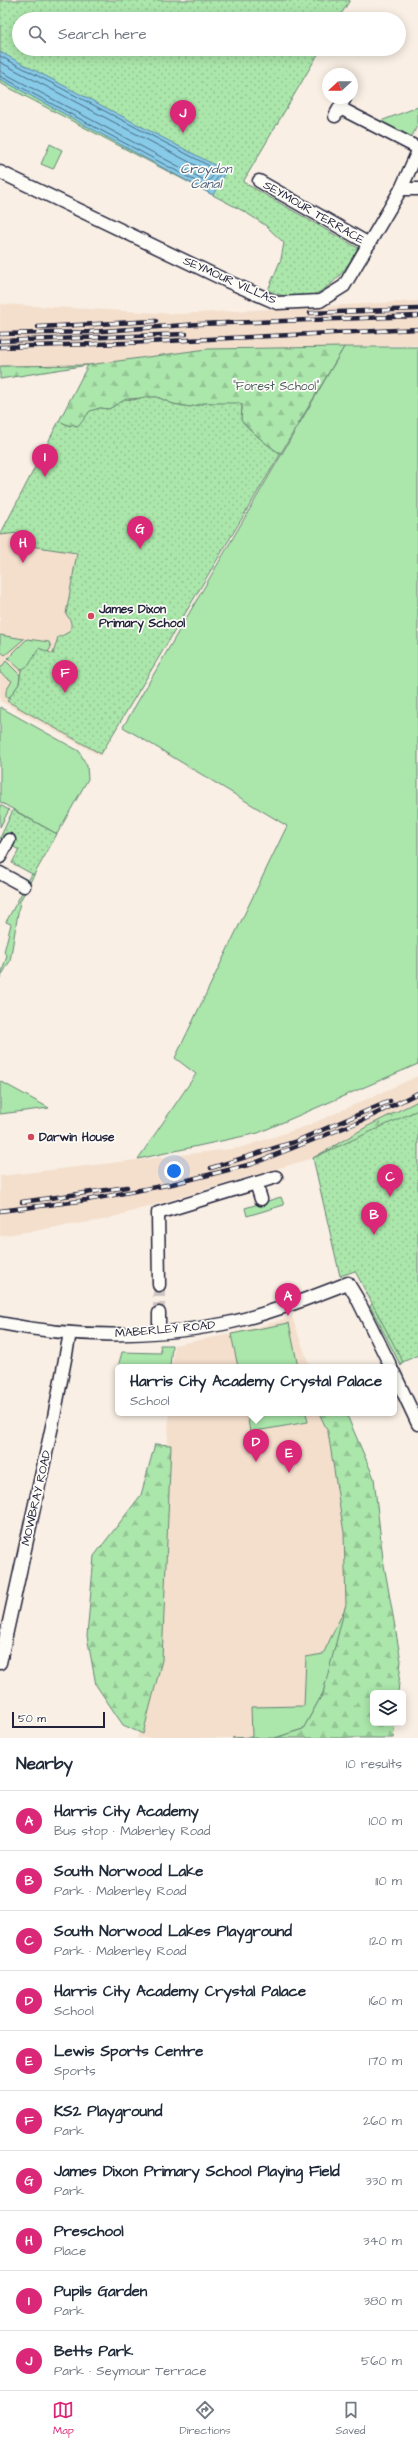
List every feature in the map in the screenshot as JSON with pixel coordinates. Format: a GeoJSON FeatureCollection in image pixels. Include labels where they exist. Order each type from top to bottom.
{"type":"FeatureCollection","features":[{"type":"Feature","properties":{"kind":"street"},"geometry":{"type":"LineString","coordinates":[[340,107],[418,150]]}},
{"type":"Feature","properties":{"kind":"street","name":"SEYMOUR VILLAS"},"geometry":{"type":"LineString","coordinates":[[0,172],[277,303],[320,301],[344,286],[401,189],[418,150]]}},
{"type":"Feature","properties":{"kind":"street","name":"SEYMOUR TERRACE"},"geometry":{"type":"LineString","coordinates":[[259,181],[369,244]]}},
{"type":"Feature","properties":{"kind":"street"},"geometry":{"type":"LineString","coordinates":[[401,189],[418,189]]}},
{"type":"Feature","properties":{"kind":"street"},"geometry":{"type":"LineString","coordinates":[[0,857],[10,840]]}},
{"type":"Feature","properties":{"kind":"street"},"geometry":{"type":"LineString","coordinates":[[0,873],[24,886]]}},
{"type":"Feature","properties":{"kind":"street"},"geometry":{"type":"LineString","coordinates":[[159,1285],[158,1213],[276,1177]]}},
{"type":"Feature","properties":{"kind":"street"},"geometry":{"type":"LineString","coordinates":[[256,1183],[261,1199]]}},
{"type":"Feature","properties":{"kind":"street","name":"MABERLEY ROAD"},"geometry":{"type":"LineString","coordinates":[[0,1323],[70,1333],[159,1331],[224,1324],[269,1312],[348,1283],[390,1364]]}},
{"type":"Feature","properties":{"kind":"street"},"geometry":{"type":"LineString","coordinates":[[159,1313],[159,1331]]}},
{"type":"Feature","properties":{"kind":"street","name":"MOWBRAY ROAD"},"geometry":{"type":"LineString","coordinates":[[0,1663],[54,1416],[70,1333]]}},
{"type":"Feature","properties":{"kind":"street"},"geometry":{"type":"LineString","coordinates":[[397,1378],[416,1411],[418,1424]]}},
{"type":"Feature","properties":{"kind":"shaded area","name":"James Dixon Primary School"},"geometry":{"type":"Polygon","coordinates":[[[418,301],[418,345],[344,347],[100,756],[0,701],[0,535],[88,365],[0,379],[0,304],[178,314],[418,301]]]}},
{"type":"Feature","properties":{"kind":"shaded area"},"geometry":{"type":"Polygon","coordinates":[[[418,1076],[418,1102],[313,1158],[103,1220],[0,1236],[0,1176],[239,1148],[307,1126],[418,1076]]]}},
{"type":"Feature","properties":{"kind":"shaded area"},"geometry":{"type":"Polygon","coordinates":[[[292,1317],[309,1364],[172,1364],[174,1345],[231,1334],[292,1317]]]}},
{"type":"Feature","properties":{"kind":"shaded area"},"geometry":{"type":"Polygon","coordinates":[[[169,1416],[327,1416],[373,1690],[370,1690],[370,1726],[374,1726],[374,1738],[137,1738],[159,1660],[169,1416]]]}},
{"type":"Feature","properties":{"kind":"green space"},"geometry":{"type":"Polygon","coordinates":[[[0,0],[350,0],[342,12],[12,12],[12,56],[317,56],[243,182],[358,248],[342,273],[322,291],[310,296],[297,298],[283,296],[268,290],[281,259],[284,243],[265,225],[245,212],[0,83],[0,0]]]}},
{"type":"Feature","properties":{"kind":"green space"},"geometry":{"type":"Polygon","coordinates":[[[418,107],[418,124],[411,138],[378,122],[418,107]]]}},
{"type":"Feature","properties":{"kind":"green space"},"geometry":{"type":"Polygon","coordinates":[[[50,144],[62,150],[53,169],[41,164],[50,144]]]}},
{"type":"Feature","properties":{"kind":"green space"},"geometry":{"type":"Polygon","coordinates":[[[344,347],[418,347],[418,1064],[258,1133],[138,1159],[196,1074],[175,1058],[287,826],[123,727],[344,347]]]}},
{"type":"Feature","properties":{"kind":"green space","name":"\"Forest School\""},"geometry":{"type":"Polygon","coordinates":[[[344,347],[281,453],[267,444],[243,423],[241,420],[242,404],[206,403],[190,407],[173,404],[157,397],[128,399],[109,409],[100,408],[89,412],[81,425],[70,426],[59,421],[88,365],[207,349],[344,347]]]}},
{"type":"Feature","properties":{"kind":"green space"},"geometry":{"type":"Polygon","coordinates":[[[88,365],[0,379],[0,366],[88,365]]]}},
{"type":"Feature","properties":{"kind":"green space","name":"James Dixon Primary School"},"geometry":{"type":"Polygon","coordinates":[[[145,397],[157,397],[173,404],[190,407],[206,403],[240,403],[242,407],[241,420],[260,439],[277,452],[281,453],[101,754],[7,701],[19,684],[21,670],[29,665],[39,648],[53,654],[58,637],[69,631],[71,628],[71,622],[66,614],[77,553],[17,544],[18,533],[0,535],[59,421],[70,426],[73,424],[78,427],[90,411],[100,408],[109,409],[126,399],[133,400],[145,397]]]}},
{"type":"Feature","properties":{"kind":"green space"},"geometry":{"type":"Polygon","coordinates":[[[0,635],[24,639],[5,655],[0,651],[0,635]]]}},
{"type":"Feature","properties":{"kind":"green space"},"geometry":{"type":"Polygon","coordinates":[[[27,639],[49,642],[51,647],[47,654],[22,671],[8,658],[27,639]]]}},
{"type":"Feature","properties":{"kind":"green space"},"geometry":{"type":"Polygon","coordinates":[[[6,661],[20,675],[19,684],[10,697],[6,697],[6,691],[12,681],[0,673],[0,669],[6,661]]]}},
{"type":"Feature","properties":{"kind":"green space"},"geometry":{"type":"Polygon","coordinates":[[[0,707],[79,751],[87,766],[88,779],[57,834],[0,802],[0,707]]]}},
{"type":"Feature","properties":{"kind":"green space"},"geometry":{"type":"Polygon","coordinates":[[[0,805],[9,810],[0,827],[0,805]]]}},
{"type":"Feature","properties":{"kind":"green space"},"geometry":{"type":"Polygon","coordinates":[[[13,810],[57,834],[34,875],[12,863],[19,850],[12,846],[14,841],[4,835],[2,839],[0,838],[13,810]]]}},
{"type":"Feature","properties":{"kind":"green space"},"geometry":{"type":"Polygon","coordinates":[[[32,874],[34,875],[20,901],[10,961],[0,978],[7,956],[4,952],[11,924],[6,922],[32,874]]]}},
{"type":"Feature","properties":{"kind":"green space"},"geometry":{"type":"Polygon","coordinates":[[[0,1081],[49,1108],[0,1114],[0,1081]]]}},
{"type":"Feature","properties":{"kind":"green space"},"geometry":{"type":"Polygon","coordinates":[[[418,1101],[418,1130],[313,1158],[368,1126],[418,1101]]]}},
{"type":"Feature","properties":{"kind":"green space"},"geometry":{"type":"Polygon","coordinates":[[[418,1110],[418,1355],[403,1362],[355,1271],[340,1276],[313,1158],[418,1110]]]}},
{"type":"Feature","properties":{"kind":"green space"},"geometry":{"type":"Polygon","coordinates":[[[281,1197],[284,1205],[247,1216],[245,1208],[281,1197]]]}},
{"type":"Feature","properties":{"kind":"green space"},"geometry":{"type":"Polygon","coordinates":[[[374,1302],[418,1324],[401,1366],[370,1306],[374,1302]]]}},
{"type":"Feature","properties":{"kind":"green space"},"geometry":{"type":"Polygon","coordinates":[[[289,1323],[297,1364],[237,1364],[231,1334],[289,1323]]]}},
{"type":"Feature","properties":{"kind":"green space"},"geometry":{"type":"Polygon","coordinates":[[[160,1345],[172,1345],[170,1364],[119,1364],[122,1352],[161,1353],[160,1345]]]}},
{"type":"Feature","properties":{"kind":"green space"},"geometry":{"type":"Polygon","coordinates":[[[247,1416],[307,1416],[308,1422],[250,1432],[247,1416]]]}},
{"type":"Feature","properties":{"kind":"green space"},"geometry":{"type":"Polygon","coordinates":[[[320,1416],[347,1416],[374,1478],[383,1559],[401,1661],[398,1690],[370,1690],[370,1726],[395,1726],[393,1738],[275,1738],[303,1729],[323,1693],[346,1604],[344,1533],[328,1432],[320,1416]]]}},
{"type":"Feature","properties":{"kind":"green space"},"geometry":{"type":"Polygon","coordinates":[[[155,1444],[171,1445],[162,1660],[143,1734],[123,1725],[96,1685],[87,1636],[94,1556],[141,1495],[155,1444]]]}},
{"type":"Feature","properties":{"kind":"green space"},"geometry":{"type":"Polygon","coordinates":[[[347,1604],[323,1693],[303,1729],[275,1738],[232,1738],[252,1737],[251,1707],[304,1706],[306,1657],[323,1654],[347,1604]]]}},
{"type":"Feature","properties":{"kind":"water","name":"Croydon Canal"},"geometry":{"type":"Polygon","coordinates":[[[0,52],[226,171],[213,195],[0,79],[0,52]]]}},
{"type":"Feature","properties":{"kind":"tunnel"},"geometry":{"type":"LineString","coordinates":[[159,1285],[159,1313]]}},
{"type":"Feature","properties":{"kind":"railway"},"geometry":{"type":"LineString","coordinates":[[310,313],[418,309]]}},
{"type":"Feature","properties":{"kind":"railway"},"geometry":{"type":"LineString","coordinates":[[0,334],[89,332],[199,324],[418,316]]}},
{"type":"Feature","properties":{"kind":"railway"},"geometry":{"type":"LineString","coordinates":[[38,327],[156,321]]}},
{"type":"Feature","properties":{"kind":"railway"},"geometry":{"type":"LineString","coordinates":[[0,347],[126,343],[418,329]]}},
{"type":"Feature","properties":{"kind":"railway"},"geometry":{"type":"LineString","coordinates":[[0,341],[186,334]]}},
{"type":"Feature","properties":{"kind":"railway"},"geometry":{"type":"LineString","coordinates":[[0,1211],[87,1200],[172,1184],[252,1164],[361,1121],[418,1093]]}},
{"type":"Feature","properties":{"kind":"railway"},"geometry":{"type":"LineString","coordinates":[[211,1168],[294,1142],[390,1101]]}},
{"type":"Feature","properties":{"kind":"railway"},"geometry":{"type":"LineString","coordinates":[[22,1202],[127,1187]]}},
{"type":"Feature","properties":{"kind":"place","name":"Betts Park"},"geometry":{"type":"Point","coordinates":[183,133]}},
{"type":"Feature","properties":{"kind":"place","name":"Pupils Garden"},"geometry":{"type":"Point","coordinates":[45,477]}},
{"type":"Feature","properties":{"kind":"place","name":"James Dixon Primary School Playing Field"},"geometry":{"type":"Point","coordinates":[140,549]}},
{"type":"Feature","properties":{"kind":"place","name":"Preschool"},"geometry":{"type":"Point","coordinates":[23,563]}},
{"type":"Feature","properties":{"kind":"place","name":"James Dixon Primary School"},"geometry":{"type":"Point","coordinates":[91,616]}},
{"type":"Feature","properties":{"kind":"place","name":"KS2 Playground"},"geometry":{"type":"Point","coordinates":[65,693]}},
{"type":"Feature","properties":{"kind":"place","name":"Darwin House"},"geometry":{"type":"Point","coordinates":[31,1137]}},
{"type":"Feature","properties":{"kind":"place","name":"South Norwood Lakes Playground"},"geometry":{"type":"Point","coordinates":[390,1197]}},
{"type":"Feature","properties":{"kind":"place","name":"South Norwood Lake"},"geometry":{"type":"Point","coordinates":[374,1235]}},
{"type":"Feature","properties":{"kind":"place","name":"Harris City Academy"},"geometry":{"type":"Point","coordinates":[288,1316]}},
{"type":"Feature","properties":{"kind":"place","name":"Harris City Academy Crystal Palace"},"geometry":{"type":"Point","coordinates":[256,1462]}},
{"type":"Feature","properties":{"kind":"place","name":"Lewis Sports Centre"},"geometry":{"type":"Point","coordinates":[289,1473]}}]}
